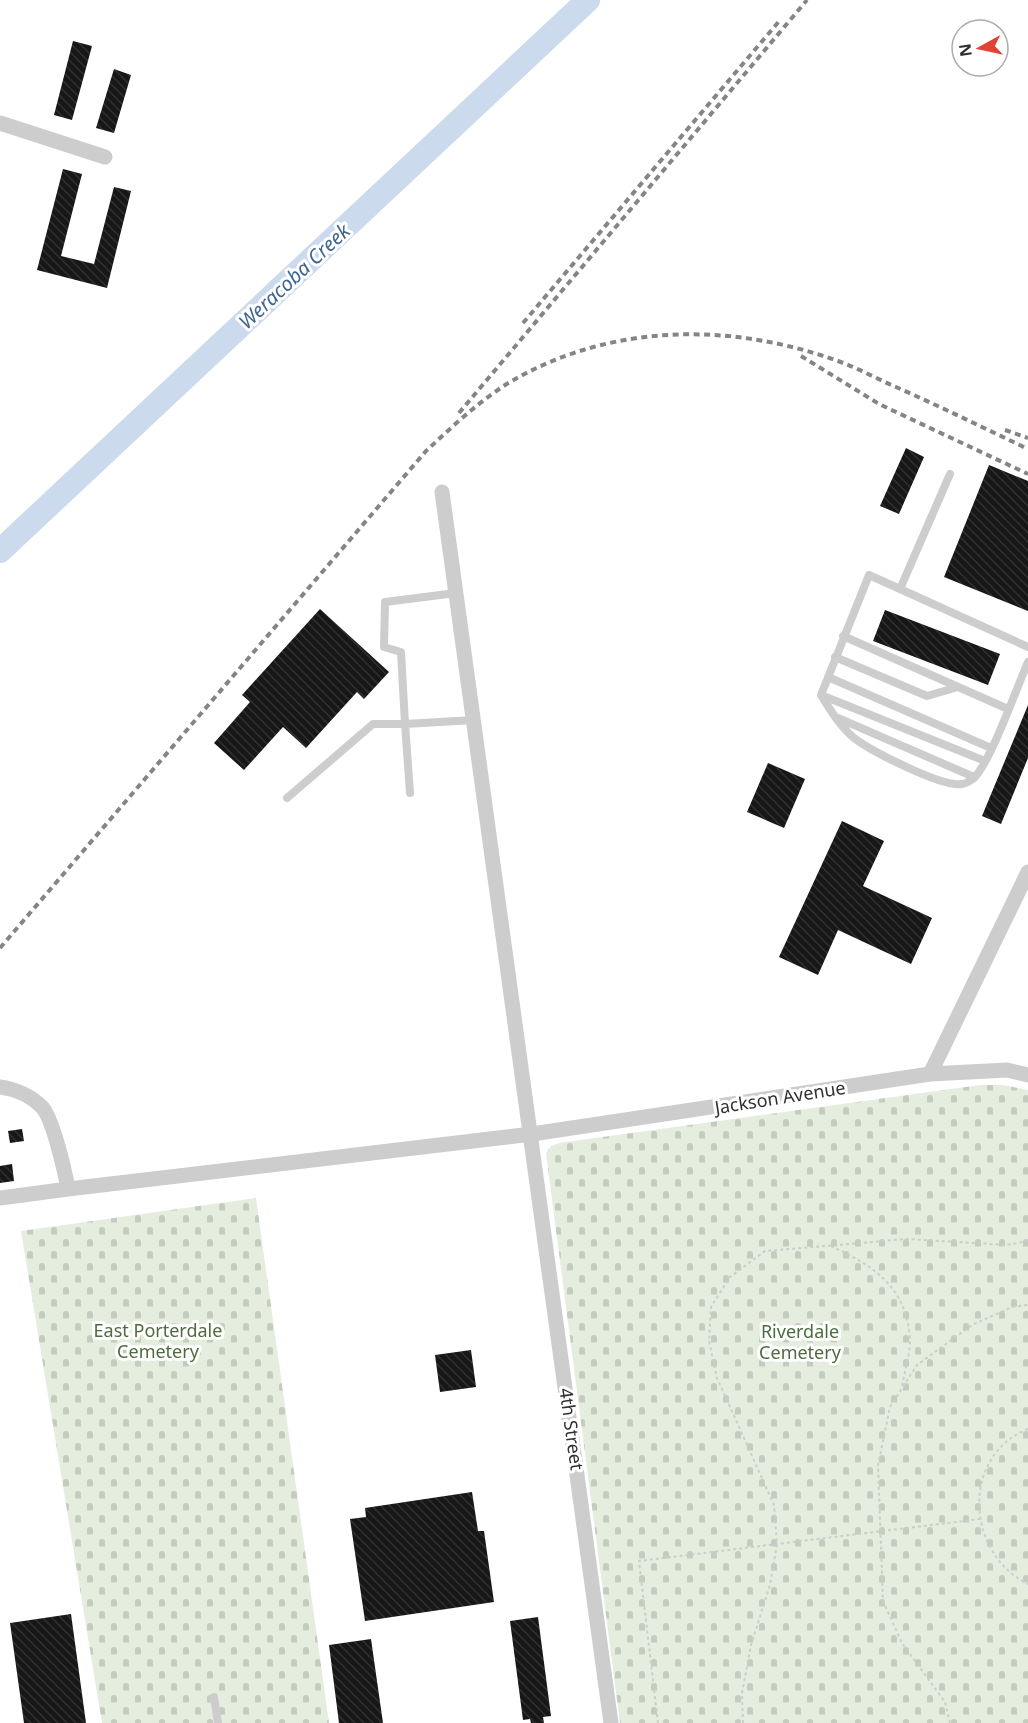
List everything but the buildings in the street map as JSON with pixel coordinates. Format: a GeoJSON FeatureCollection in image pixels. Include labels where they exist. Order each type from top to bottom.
{"type":"FeatureCollection","features":[{"type":"Feature","properties":{"kind":"street"},"geometry":{"type":"LineString","coordinates":[[0,123],[105,157]]}},
{"type":"Feature","properties":{"kind":"street","name":"4th Street"},"geometry":{"type":"LineString","coordinates":[[442,492],[532,1134],[611,1723]]}},
{"type":"Feature","properties":{"kind":"street"},"geometry":{"type":"LineString","coordinates":[[930,1074],[1028,872]]}},
{"type":"Feature","properties":{"kind":"street","name":"Jackson Avenue"},"geometry":{"type":"LineString","coordinates":[[0,1198],[532,1134],[930,1074],[1007,1070],[1028,1076]]}},
{"type":"Feature","properties":{"kind":"street"},"geometry":{"type":"LineString","coordinates":[[0,1087],[16,1090],[44,1108],[64,1164],[68,1189]]}},
{"type":"Feature","properties":{"kind":"lane"},"geometry":{"type":"LineString","coordinates":[[900,589],[950,474]]}},
{"type":"Feature","properties":{"kind":"lane"},"geometry":{"type":"LineString","coordinates":[[821,695],[869,575],[1028,647]]}},
{"type":"Feature","properties":{"kind":"lane"},"geometry":{"type":"LineString","coordinates":[[410,793],[401,652],[384,647],[385,602],[456,593]]}},
{"type":"Feature","properties":{"kind":"lane"},"geometry":{"type":"LineString","coordinates":[[843,636],[1008,708]]}},
{"type":"Feature","properties":{"kind":"lane"},"geometry":{"type":"LineString","coordinates":[[835,657],[927,696],[958,687]]}},
{"type":"Feature","properties":{"kind":"lane"},"geometry":{"type":"LineString","coordinates":[[821,695],[834,716],[854,738],[878,753],[946,783],[964,784],[975,777],[985,761],[1028,662]]}},
{"type":"Feature","properties":{"kind":"lane"},"geometry":{"type":"LineString","coordinates":[[828,677],[991,748]]}},
{"type":"Feature","properties":{"kind":"lane"},"geometry":{"type":"LineString","coordinates":[[821,695],[985,761]]}},
{"type":"Feature","properties":{"kind":"lane"},"geometry":{"type":"LineString","coordinates":[[834,716],[975,777]]}},
{"type":"Feature","properties":{"kind":"lane"},"geometry":{"type":"LineString","coordinates":[[287,798],[373,724],[474,720]]}},
{"type":"Feature","properties":{"kind":"lane"},"geometry":{"type":"LineString","coordinates":[[214,1697],[218,1723]]}},
{"type":"Feature","properties":{"kind":"path"},"geometry":{"type":"LineString","coordinates":[[743,1723],[742,1693],[751,1645],[770,1585],[777,1544],[774,1505],[717,1378],[709,1341],[711,1308],[730,1276],[765,1251],[907,1239],[1007,1245],[1028,1241]]}},
{"type":"Feature","properties":{"kind":"path"},"geometry":{"type":"LineString","coordinates":[[829,1244],[860,1259],[888,1280],[904,1311],[910,1340],[902,1388]]}},
{"type":"Feature","properties":{"kind":"path"},"geometry":{"type":"LineString","coordinates":[[950,1723],[945,1702],[902,1643],[884,1601],[878,1465],[890,1407],[917,1365],[972,1324],[1012,1307],[1028,1305]]}},
{"type":"Feature","properties":{"kind":"path"},"geometry":{"type":"LineString","coordinates":[[1028,1429],[1001,1447],[985,1472],[978,1501],[981,1530],[994,1557],[1014,1577],[1028,1584]]}},
{"type":"Feature","properties":{"kind":"path"},"geometry":{"type":"LineString","coordinates":[[658,1723],[639,1561],[980,1519]]}},
{"type":"Feature","properties":{"kind":"green space","name":"Riverdale Cemetery"},"geometry":{"type":"Polygon","coordinates":[[[980,1085],[1003,1085],[1028,1090],[1028,1723],[620,1723],[546,1153],[551,1146],[559,1143],[980,1085]]]}},
{"type":"Feature","properties":{"kind":"green space","name":"East Porterdale Cemetery"},"geometry":{"type":"Polygon","coordinates":[[[256,1198],[329,1723],[102,1723],[21,1231],[256,1198]]]}},
{"type":"Feature","properties":{"kind":"waterway","name":"Weracoba Creek"},"geometry":{"type":"LineString","coordinates":[[0,551],[588,0]]}},
{"type":"Feature","properties":{"kind":"railway"},"geometry":{"type":"LineString","coordinates":[[459,413],[807,0]]}},
{"type":"Feature","properties":{"kind":"railway"},"geometry":{"type":"LineString","coordinates":[[523,323],[781,19]]}},
{"type":"Feature","properties":{"kind":"railway"},"geometry":{"type":"LineString","coordinates":[[0,948],[426,451],[487,397],[510,382],[549,363],[589,348],[630,339],[671,335],[713,335],[755,340],[797,348],[845,364],[1028,449]]}},
{"type":"Feature","properties":{"kind":"railway"},"geometry":{"type":"LineString","coordinates":[[801,356],[879,404],[1028,474]]}},
{"type":"Feature","properties":{"kind":"railway"},"geometry":{"type":"LineString","coordinates":[[1005,430],[1028,438]]}}]}
